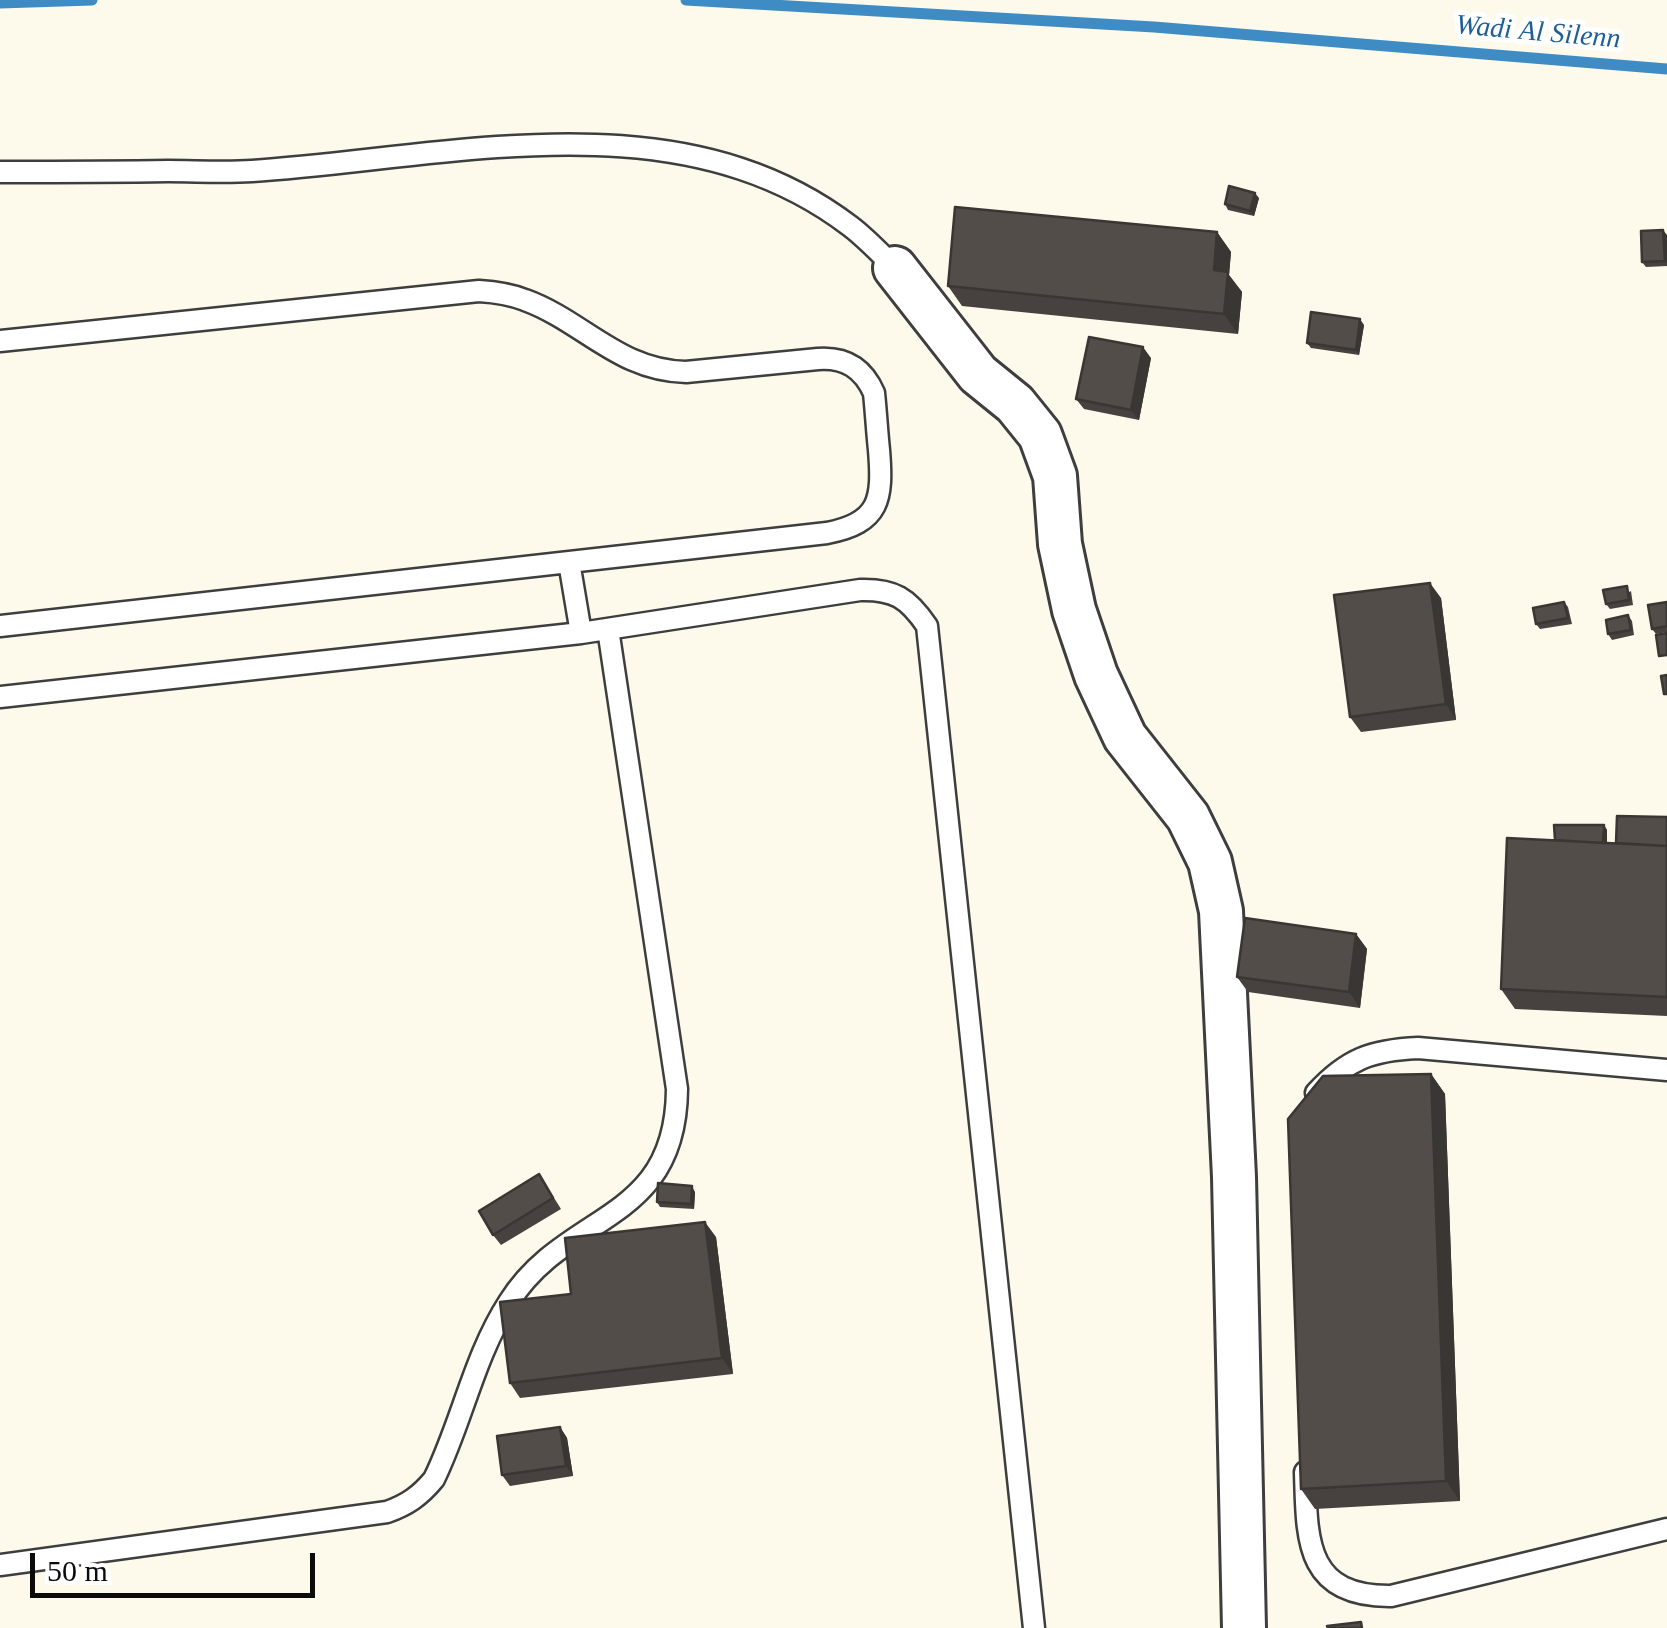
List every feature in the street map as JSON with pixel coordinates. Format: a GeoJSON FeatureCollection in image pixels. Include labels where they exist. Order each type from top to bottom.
{"type":"FeatureCollection","features":[{"type":"Feature","properties":{"kind":"street"},"geometry":{"type":"LineString","coordinates":[[895,268],[978,374],[1015,404],[1040,435],[1055,476],[1060,544],[1074,610],[1096,675],[1125,737],[1188,817],[1210,862],[1221,910],[1234,1177],[1244,1628]]}},
{"type":"Feature","properties":{"kind":"lane"},"geometry":{"type":"LineString","coordinates":[[0,172],[250,171],[515,146],[637,146],[694,155],[750,171],[803,196],[851,227],[895,268]]}},
{"type":"Feature","properties":{"kind":"lane"},"geometry":{"type":"LineString","coordinates":[[0,341],[497,292],[529,301],[642,366],[664,372],[832,358],[846,362],[859,369],[874,393],[882,481],[872,512],[859,524],[827,534],[0,626]]}},
{"type":"Feature","properties":{"kind":"lane"},"geometry":{"type":"LineString","coordinates":[[569,562],[581,633]]}},
{"type":"Feature","properties":{"kind":"lane"},"geometry":{"type":"LineString","coordinates":[[0,698],[581,633],[860,590],[881,590],[900,596],[916,608],[927,626],[1034,1628]]}},
{"type":"Feature","properties":{"kind":"lane"},"geometry":{"type":"LineString","coordinates":[[0,1565],[386,1512],[405,1505],[434,1479],[491,1334],[510,1300],[535,1269],[565,1244],[620,1209],[653,1177],[672,1134],[677,1089],[608,629]]}},
{"type":"Feature","properties":{"kind":"lane"},"geometry":{"type":"LineString","coordinates":[[1306,1110],[1333,1074],[1359,1058],[1388,1049],[1418,1048],[1667,1070]]}},
{"type":"Feature","properties":{"kind":"lane"},"geometry":{"type":"LineString","coordinates":[[1304,1443],[1308,1542],[1316,1562],[1348,1590],[1368,1596],[1390,1596],[1667,1529]]}},
{"type":"Feature","properties":{"kind":"building"},"geometry":{"type":"Polygon","coordinates":[[[1229,186],[1255,193],[1250,211],[1225,204],[1229,186]]]}},
{"type":"Feature","properties":{"kind":"building"},"geometry":{"type":"Polygon","coordinates":[[[955,207],[1217,232],[1214,270],[1228,272],[1224,314],[948,286],[955,207]]]}},
{"type":"Feature","properties":{"kind":"building"},"geometry":{"type":"Polygon","coordinates":[[[1663,230],[1665,261],[1642,262],[1641,231],[1663,230]]]}},
{"type":"Feature","properties":{"kind":"building"},"geometry":{"type":"Polygon","coordinates":[[[1311,312],[1360,319],[1356,350],[1307,343],[1311,312]]]}},
{"type":"Feature","properties":{"kind":"building"},"geometry":{"type":"Polygon","coordinates":[[[1089,337],[1143,347],[1131,410],[1076,399],[1089,337]]]}},
{"type":"Feature","properties":{"kind":"building"},"geometry":{"type":"Polygon","coordinates":[[[1430,583],[1446,704],[1350,717],[1334,595],[1430,583]]]}},
{"type":"Feature","properties":{"kind":"building"},"geometry":{"type":"Polygon","coordinates":[[[1627,586],[1629,600],[1606,604],[1603,590],[1627,586]]]}},
{"type":"Feature","properties":{"kind":"building"},"geometry":{"type":"Polygon","coordinates":[[[1564,602],[1568,618],[1536,624],[1533,608],[1564,602]]]}},
{"type":"Feature","properties":{"kind":"building"},"geometry":{"type":"Polygon","coordinates":[[[1667,602],[1667,626],[1652,629],[1648,605],[1667,602]]]}},
{"type":"Feature","properties":{"kind":"building"},"geometry":{"type":"Polygon","coordinates":[[[1628,615],[1631,630],[1608,634],[1606,620],[1628,615]]]}},
{"type":"Feature","properties":{"kind":"building"},"geometry":{"type":"Polygon","coordinates":[[[1667,633],[1667,655],[1659,656],[1656,635],[1667,633]]]}},
{"type":"Feature","properties":{"kind":"building"},"geometry":{"type":"Polygon","coordinates":[[[1667,675],[1667,694],[1664,694],[1661,676],[1667,675]]]}},
{"type":"Feature","properties":{"kind":"building"},"geometry":{"type":"Polygon","coordinates":[[[1617,816],[1667,817],[1667,846],[1616,843],[1617,816]]]}},
{"type":"Feature","properties":{"kind":"building"},"geometry":{"type":"Polygon","coordinates":[[[1554,825],[1604,825],[1603,843],[1555,840],[1554,825]]]}},
{"type":"Feature","properties":{"kind":"building"},"geometry":{"type":"Polygon","coordinates":[[[1507,838],[1667,846],[1667,997],[1501,989],[1507,838]]]}},
{"type":"Feature","properties":{"kind":"building"},"geometry":{"type":"Polygon","coordinates":[[[1245,918],[1356,934],[1349,992],[1237,977],[1245,918]]]}},
{"type":"Feature","properties":{"kind":"building"},"geometry":{"type":"Polygon","coordinates":[[[1431,1074],[1446,1481],[1301,1489],[1288,1119],[1323,1076],[1431,1074]]]}},
{"type":"Feature","properties":{"kind":"building"},"geometry":{"type":"Polygon","coordinates":[[[539,1174],[553,1198],[493,1235],[479,1211],[539,1174]]]}},
{"type":"Feature","properties":{"kind":"building"},"geometry":{"type":"Polygon","coordinates":[[[658,1183],[692,1186],[691,1204],[657,1202],[658,1183]]]}},
{"type":"Feature","properties":{"kind":"building"},"geometry":{"type":"Polygon","coordinates":[[[705,1222],[722,1358],[510,1383],[500,1302],[571,1294],[565,1238],[705,1222]]]}},
{"type":"Feature","properties":{"kind":"building"},"geometry":{"type":"Polygon","coordinates":[[[560,1427],[566,1466],[502,1475],[497,1436],[560,1427]]]}},
{"type":"Feature","properties":{"kind":"building"},"geometry":{"type":"Polygon","coordinates":[[[1361,1622],[1362,1628],[1327,1626],[1361,1622]]]}},
{"type":"Feature","properties":{"kind":"waterway","name":"Wadi Al Silenn"},"geometry":{"type":"LineString","coordinates":[[0,3],[92,0]]}},
{"type":"Feature","properties":{"kind":"waterway","name":"Wadi Al Silenn"},"geometry":{"type":"LineString","coordinates":[[686,0],[1154,27],[1667,69]]}}]}
